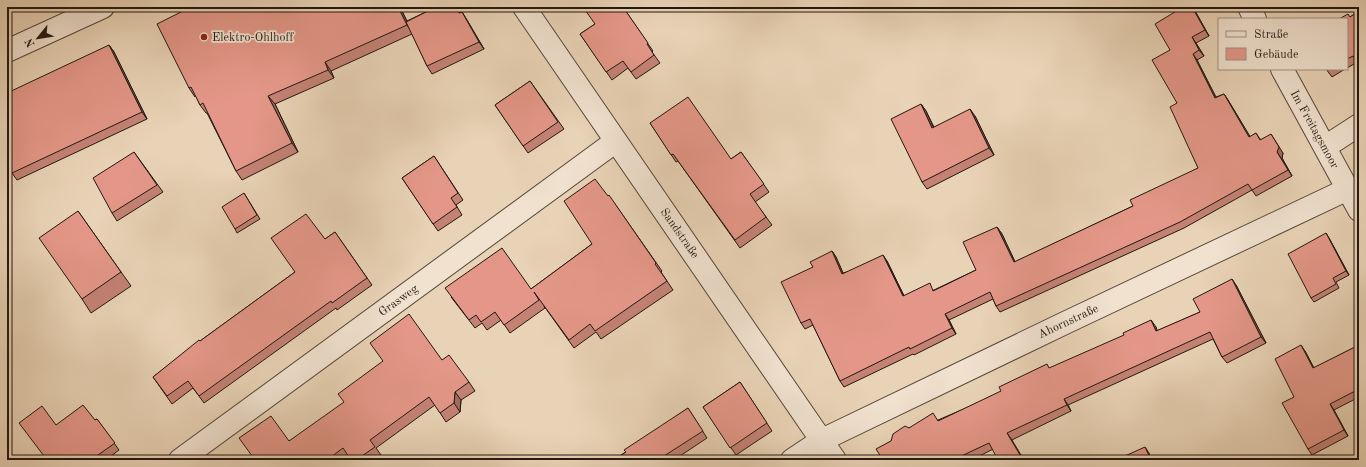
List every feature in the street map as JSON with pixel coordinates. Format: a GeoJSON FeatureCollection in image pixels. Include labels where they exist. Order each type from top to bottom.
{"type":"FeatureCollection","features":[{"type":"Feature","properties":{"kind":"street"},"geometry":{"type":"LineString","coordinates":[[7,51],[104,7]]}},
{"type":"Feature","properties":{"kind":"street","name":"Sandstraße"},"geometry":{"type":"LineString","coordinates":[[524,7],[835,460]]}},
{"type":"Feature","properties":{"kind":"street"},"geometry":{"type":"LineString","coordinates":[[1248,7],[1254,18]]}},
{"type":"Feature","properties":{"kind":"street","name":"Im Freitagsmoor"},"geometry":{"type":"LineString","coordinates":[[1283,70],[1359,210]]}},
{"type":"Feature","properties":{"kind":"street"},"geometry":{"type":"LineString","coordinates":[[1325,147],[1359,125]]}},
{"type":"Feature","properties":{"kind":"street","name":"Grasweg"},"geometry":{"type":"LineString","coordinates":[[180,460],[616,140]]}},
{"type":"Feature","properties":{"kind":"street","name":"Ahornstraße"},"geometry":{"type":"LineString","coordinates":[[792,460],[822,440],[1066,322],[1348,189]]}},
{"type":"Feature","properties":{"kind":"building"},"geometry":{"type":"Polygon","coordinates":[[[191,7],[398,7],[407,25],[325,62],[328,70],[268,96],[292,143],[236,171],[203,103],[200,105],[191,87],[189,88],[157,24],[191,7]]]}},
{"type":"Feature","properties":{"kind":"building"},"geometry":{"type":"Polygon","coordinates":[[[436,7],[456,7],[459,13],[462,12],[479,42],[427,66],[406,22],[436,7]]]}},
{"type":"Feature","properties":{"kind":"building"},"geometry":{"type":"Polygon","coordinates":[[[583,7],[623,7],[648,43],[647,44],[654,55],[631,72],[623,61],[606,72],[580,34],[595,24],[583,7]]]}},
{"type":"Feature","properties":{"kind":"building"},"geometry":{"type":"Polygon","coordinates":[[[1183,7],[1192,7],[1205,30],[1192,37],[1199,50],[1193,54],[1215,98],[1224,94],[1249,137],[1256,133],[1260,140],[1271,134],[1279,147],[1277,152],[1288,170],[1252,190],[1248,184],[1180,222],[996,306],[990,292],[945,314],[952,328],[910,349],[909,347],[840,381],[810,319],[801,323],[781,282],[813,267],[810,262],[832,251],[842,274],[883,255],[903,296],[930,283],[933,291],[976,270],[963,242],[997,227],[1014,262],[1133,206],[1130,200],[1198,168],[1170,107],[1177,103],[1152,60],[1170,50],[1155,24],[1183,7]]]}},
{"type":"Feature","properties":{"kind":"building"},"geometry":{"type":"Polygon","coordinates":[[[1359,11],[1359,62],[1357,63],[1353,56],[1348,58],[1348,18],[1341,18],[1348,14],[1350,17],[1359,11]]]}},
{"type":"Feature","properties":{"kind":"building"},"geometry":{"type":"Polygon","coordinates":[[[109,45],[142,112],[12,173],[7,161],[7,93],[109,45]]]}},
{"type":"Feature","properties":{"kind":"building"},"geometry":{"type":"Polygon","coordinates":[[[530,81],[558,122],[523,146],[495,105],[530,81]]]}},
{"type":"Feature","properties":{"kind":"building"},"geometry":{"type":"Polygon","coordinates":[[[688,97],[731,159],[741,152],[764,184],[750,194],[766,217],[735,240],[673,154],[671,155],[650,123],[688,97]]]}},
{"type":"Feature","properties":{"kind":"building"},"geometry":{"type":"Polygon","coordinates":[[[921,104],[932,128],[970,109],[989,148],[922,182],[891,119],[921,104]]]}},
{"type":"Feature","properties":{"kind":"building"},"geometry":{"type":"Polygon","coordinates":[[[134,152],[157,185],[112,213],[93,178],[134,152]]]}},
{"type":"Feature","properties":{"kind":"building"},"geometry":{"type":"Polygon","coordinates":[[[434,156],[458,193],[451,198],[457,207],[433,224],[402,178],[434,156]]]}},
{"type":"Feature","properties":{"kind":"building"},"geometry":{"type":"Polygon","coordinates":[[[595,179],[608,196],[609,195],[667,281],[595,331],[590,324],[569,340],[534,292],[539,300],[504,325],[495,312],[481,322],[476,315],[469,320],[445,288],[502,248],[531,289],[592,244],[564,201],[595,179]]]}},
{"type":"Feature","properties":{"kind":"building"},"geometry":{"type":"Polygon","coordinates":[[[244,193],[257,215],[235,229],[222,207],[244,193]]]}},
{"type":"Feature","properties":{"kind":"building"},"geometry":{"type":"Polygon","coordinates":[[[78,211],[121,272],[82,299],[39,238],[78,211]]]}},
{"type":"Feature","properties":{"kind":"building"},"geometry":{"type":"Polygon","coordinates":[[[306,214],[325,239],[335,232],[367,278],[332,303],[331,301],[199,396],[188,381],[167,396],[153,377],[199,340],[200,341],[295,272],[271,238],[306,214]]]}},
{"type":"Feature","properties":{"kind":"building"},"geometry":{"type":"Polygon","coordinates":[[[1326,233],[1346,271],[1333,278],[1336,284],[1311,298],[1288,254],[1326,233]]]}},
{"type":"Feature","properties":{"kind":"building"},"geometry":{"type":"Polygon","coordinates":[[[1232,279],[1261,337],[1222,357],[1210,332],[1064,399],[1067,405],[1007,433],[1023,460],[998,460],[989,443],[953,460],[883,460],[876,449],[891,441],[893,434],[905,426],[909,428],[933,413],[938,421],[1001,391],[999,387],[1047,364],[1049,368],[1124,335],[1123,333],[1151,320],[1156,331],[1200,312],[1193,299],[1232,279]]]}},
{"type":"Feature","properties":{"kind":"building"},"geometry":{"type":"Polygon","coordinates":[[[409,314],[442,360],[449,355],[469,382],[455,392],[454,403],[440,413],[429,397],[370,440],[375,447],[356,460],[351,460],[343,448],[327,460],[255,460],[239,438],[271,416],[289,441],[344,402],[338,394],[383,361],[370,343],[409,314]]]}},
{"type":"Feature","properties":{"kind":"building"},"geometry":{"type":"Polygon","coordinates":[[[1301,345],[1313,368],[1359,345],[1359,389],[1330,404],[1344,430],[1308,449],[1282,403],[1294,397],[1275,359],[1301,345]]]}},
{"type":"Feature","properties":{"kind":"building"},"geometry":{"type":"Polygon","coordinates":[[[740,382],[767,423],[730,448],[703,407],[740,382]]]}},
{"type":"Feature","properties":{"kind":"building"},"geometry":{"type":"Polygon","coordinates":[[[83,405],[95,420],[97,419],[115,443],[91,460],[76,460],[73,456],[68,460],[47,460],[19,423],[42,406],[56,425],[83,405]]]}},
{"type":"Feature","properties":{"kind":"building"},"geometry":{"type":"Polygon","coordinates":[[[688,408],[703,431],[664,456],[667,460],[614,460],[626,452],[624,450],[688,408]]]}},
{"type":"Feature","properties":{"kind":"building"},"geometry":{"type":"Polygon","coordinates":[[[1145,447],[1151,460],[1116,460],[1145,447]]]}},
{"type":"Feature","properties":{"kind":"place","name":"Elektro-Ohlhoff"},"geometry":{"type":"Point","coordinates":[204,37]}}]}
